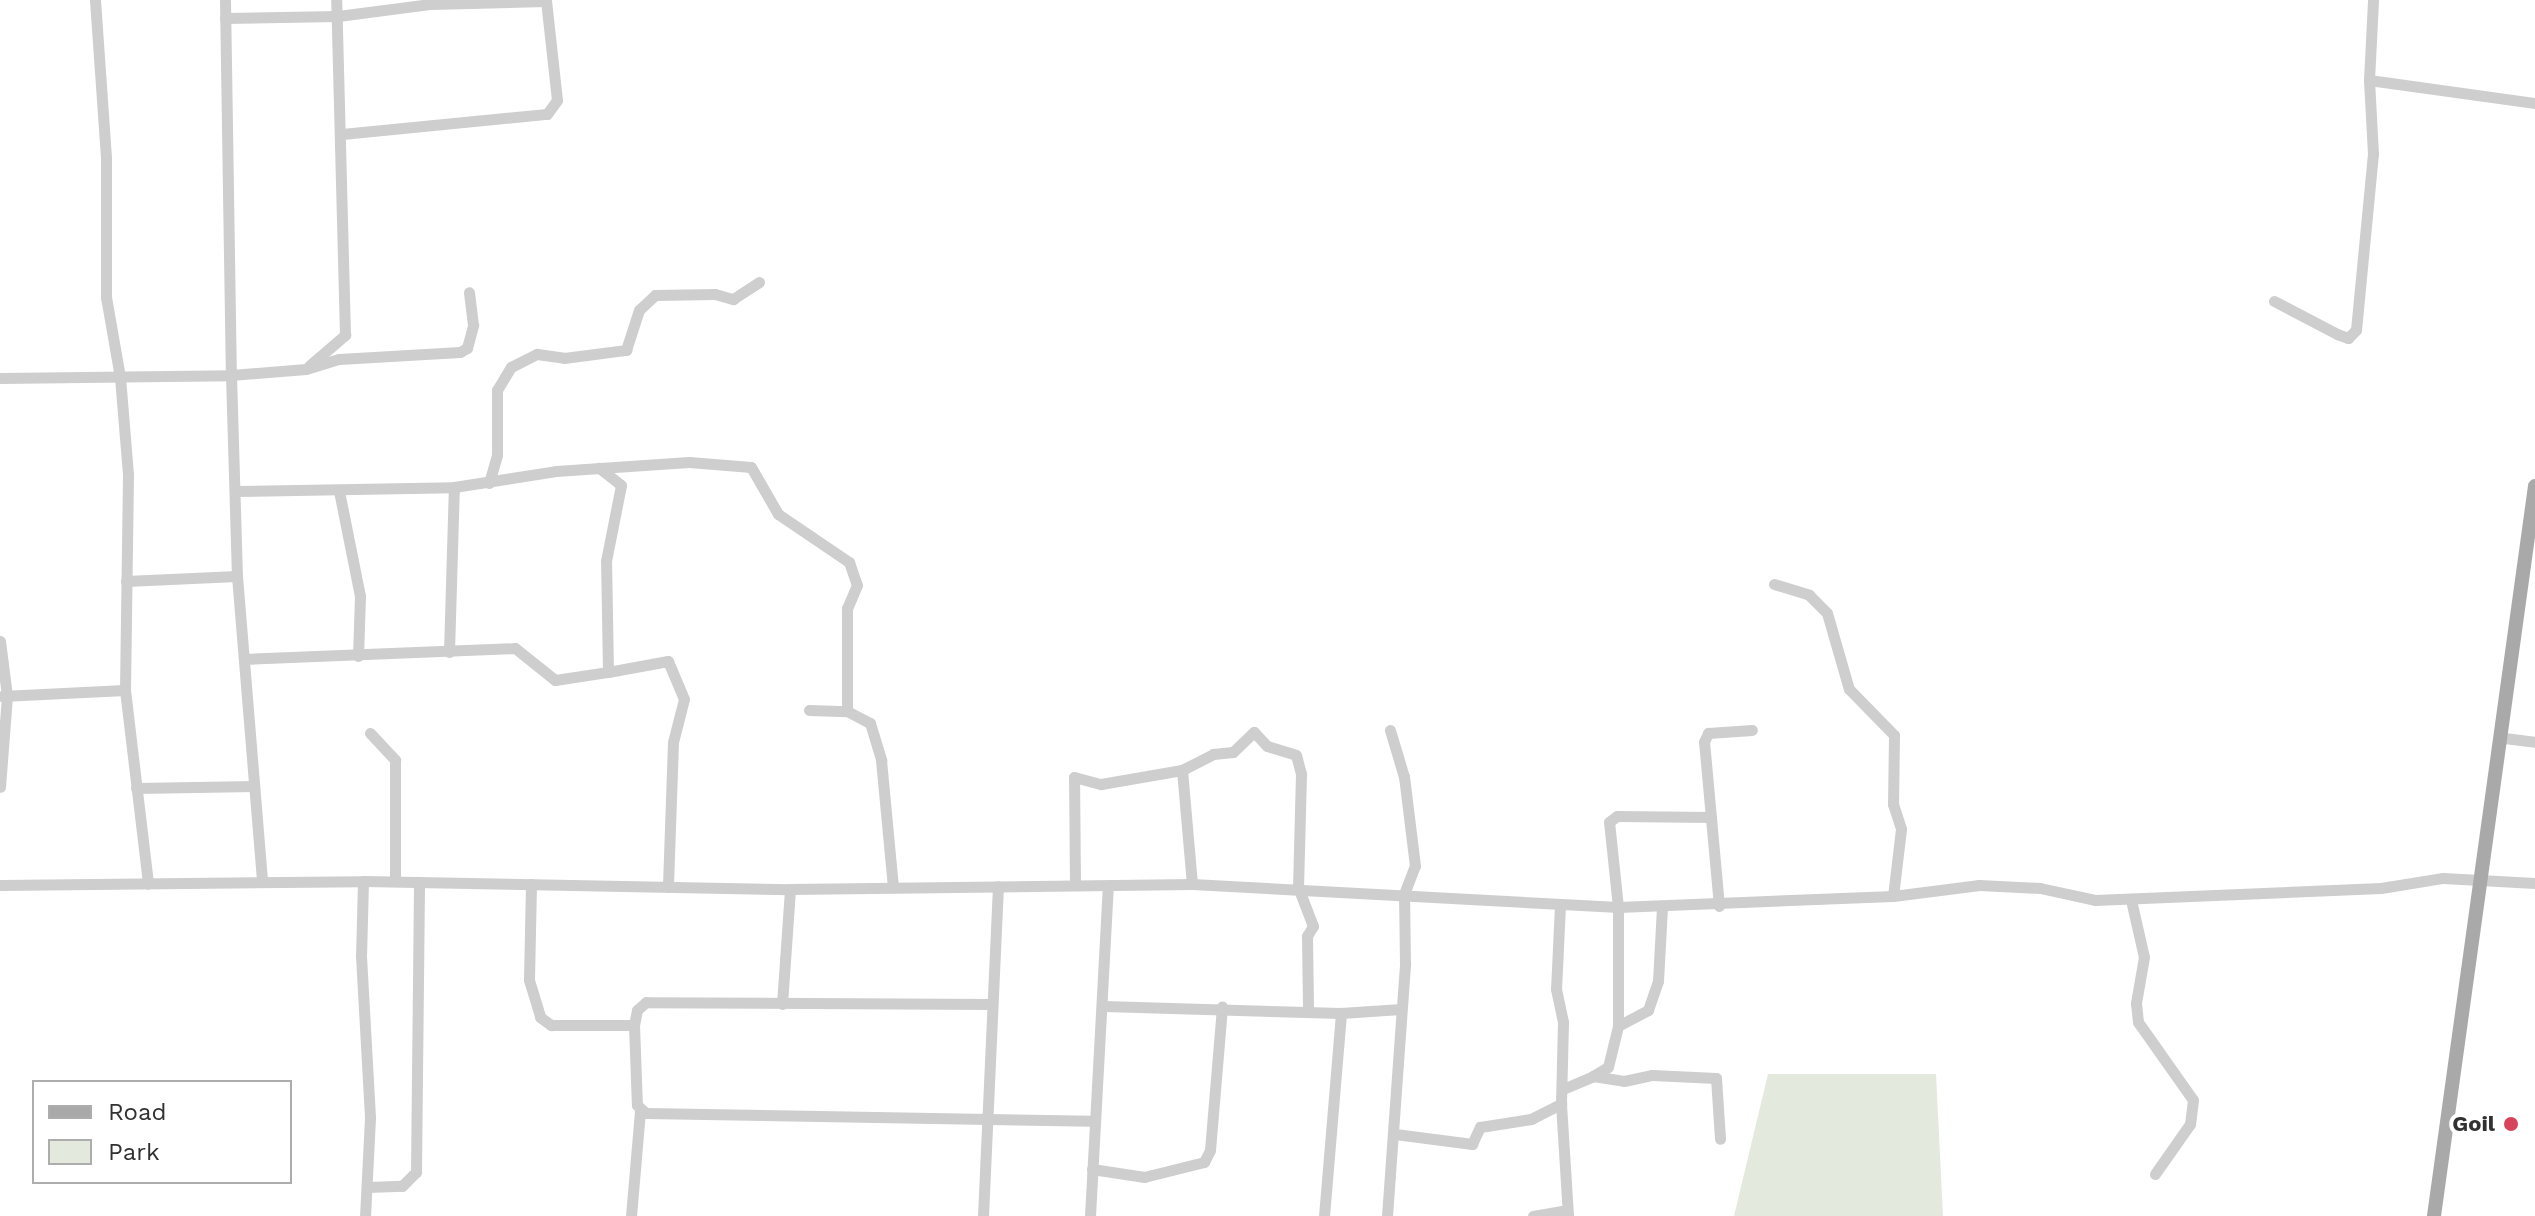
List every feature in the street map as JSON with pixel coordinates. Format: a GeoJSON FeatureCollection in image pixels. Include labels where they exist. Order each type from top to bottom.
{"type":"FeatureCollection","features":[{"type":"Feature","properties":{"kind":"main road"},"geometry":{"type":"LineString","coordinates":[[2434,1216],[2504,738],[2535,486]]}},
{"type":"Feature","properties":{"kind":"street"},"geometry":{"type":"LineString","coordinates":[[95,0],[106,159],[106,297],[120,377],[128,475],[125,690],[148,884]]}},
{"type":"Feature","properties":{"kind":"street"},"geometry":{"type":"LineString","coordinates":[[225,0],[237,576],[262,881]]}},
{"type":"Feature","properties":{"kind":"street"},"geometry":{"type":"LineString","coordinates":[[306,369],[345,335],[337,158],[342,134],[336,0]]}},
{"type":"Feature","properties":{"kind":"street"},"geometry":{"type":"LineString","coordinates":[[2274,301],[2348,338],[2356,330],[2373,154],[2369,80],[2373,0]]}},
{"type":"Feature","properties":{"kind":"street"},"geometry":{"type":"LineString","coordinates":[[225,18],[338,16],[431,4],[546,1],[557,100],[547,114],[342,134]]}},
{"type":"Feature","properties":{"kind":"street"},"geometry":{"type":"LineString","coordinates":[[2369,80],[2535,103]]}},
{"type":"Feature","properties":{"kind":"street"},"geometry":{"type":"LineString","coordinates":[[489,483],[497,455],[497,390],[511,367],[537,354],[564,358],[626,350],[639,310],[655,295],[715,294],[733,299],[759,282]]}},
{"type":"Feature","properties":{"kind":"street"},"geometry":{"type":"LineString","coordinates":[[0,378],[231,375],[306,369],[339,359],[460,352],[467,348],[473,325],[469,292]]}},
{"type":"Feature","properties":{"kind":"street"},"geometry":{"type":"LineString","coordinates":[[235,491],[454,487],[599,468],[689,462],[751,467],[778,514],[821,547],[844,556],[857,585],[847,608],[847,711]]}},
{"type":"Feature","properties":{"kind":"street"},"geometry":{"type":"LineString","coordinates":[[599,468],[621,485],[606,561],[608,672]]}},
{"type":"Feature","properties":{"kind":"street"},"geometry":{"type":"LineString","coordinates":[[449,652],[454,487]]}},
{"type":"Feature","properties":{"kind":"street"},"geometry":{"type":"LineString","coordinates":[[339,491],[360,596],[358,656]]}},
{"type":"Feature","properties":{"kind":"street"},"geometry":{"type":"LineString","coordinates":[[126,581],[237,576]]}},
{"type":"Feature","properties":{"kind":"street"},"geometry":{"type":"LineString","coordinates":[[1774,584],[1809,595],[1827,613],[1849,689],[1894,735],[1893,804],[1901,829],[1893,896]]}},
{"type":"Feature","properties":{"kind":"street"},"geometry":{"type":"LineString","coordinates":[[0,641],[3,696],[0,787]]}},
{"type":"Feature","properties":{"kind":"street"},"geometry":{"type":"LineString","coordinates":[[244,659],[515,648],[555,680],[668,661],[684,699],[673,742],[668,887]]}},
{"type":"Feature","properties":{"kind":"street"},"geometry":{"type":"LineString","coordinates":[[3,696],[125,690]]}},
{"type":"Feature","properties":{"kind":"street"},"geometry":{"type":"LineString","coordinates":[[809,710],[847,711],[870,723],[881,760],[893,887]]}},
{"type":"Feature","properties":{"kind":"street"},"geometry":{"type":"LineString","coordinates":[[1387,1216],[1395,1134],[1404,894],[1415,866],[1404,777],[1390,730]]}},
{"type":"Feature","properties":{"kind":"street"},"geometry":{"type":"LineString","coordinates":[[1719,906],[1704,742],[1708,733],[1752,730]]}},
{"type":"Feature","properties":{"kind":"street"},"geometry":{"type":"LineString","coordinates":[[1075,885],[1074,777],[1101,784],[1182,770],[1213,754],[1233,752],[1254,732],[1267,746],[1296,755],[1301,774],[1298,887],[1313,926],[1307,936],[1308,1012]]}},
{"type":"Feature","properties":{"kind":"street"},"geometry":{"type":"LineString","coordinates":[[370,733],[395,760],[395,881]]}},
{"type":"Feature","properties":{"kind":"street"},"geometry":{"type":"LineString","coordinates":[[2504,738],[2535,742]]}},
{"type":"Feature","properties":{"kind":"street"},"geometry":{"type":"LineString","coordinates":[[1182,770],[1192,884]]}},
{"type":"Feature","properties":{"kind":"street"},"geometry":{"type":"LineString","coordinates":[[136,788],[254,786]]}},
{"type":"Feature","properties":{"kind":"street"},"geometry":{"type":"LineString","coordinates":[[1563,1089],[1608,1067],[1618,1026],[1618,907],[1609,822],[1617,816],[1711,817]]}},
{"type":"Feature","properties":{"kind":"street"},"geometry":{"type":"LineString","coordinates":[[0,885],[395,881],[790,889],[1192,884],[1298,887],[1560,905],[1662,907],[1893,896],[1979,885],[2131,900],[2381,888],[2483,876],[2535,883]]}},
{"type":"Feature","properties":{"kind":"street"},"geometry":{"type":"LineString","coordinates":[[363,881],[365,1216]]}},
{"type":"Feature","properties":{"kind":"street"},"geometry":{"type":"LineString","coordinates":[[367,1187],[402,1186],[416,1172],[419,882]]}},
{"type":"Feature","properties":{"kind":"street"},"geometry":{"type":"LineString","coordinates":[[531,884],[529,980],[540,1017],[551,1025],[634,1025]]}},
{"type":"Feature","properties":{"kind":"street"},"geometry":{"type":"LineString","coordinates":[[1090,1216],[1092,1121],[1104,1006],[1108,885]]}},
{"type":"Feature","properties":{"kind":"street"},"geometry":{"type":"LineString","coordinates":[[983,1216],[998,886]]}},
{"type":"Feature","properties":{"kind":"street"},"geometry":{"type":"LineString","coordinates":[[782,1004],[790,889]]}},
{"type":"Feature","properties":{"kind":"street"},"geometry":{"type":"LineString","coordinates":[[2131,900],[2144,957],[2136,1003],[2138,1022],[2193,1100],[2190,1124],[2155,1174]]}},
{"type":"Feature","properties":{"kind":"street"},"geometry":{"type":"LineString","coordinates":[[1533,1216],[1567,1213],[1561,1104],[1563,1022],[1556,989],[1560,905]]}},
{"type":"Feature","properties":{"kind":"street"},"geometry":{"type":"LineString","coordinates":[[1618,1026],[1648,1010],[1658,981],[1662,907]]}},
{"type":"Feature","properties":{"kind":"street"},"geometry":{"type":"LineString","coordinates":[[631,1216],[640,1110],[634,1025],[637,1010],[646,1002],[992,1004]]}},
{"type":"Feature","properties":{"kind":"street"},"geometry":{"type":"LineString","coordinates":[[1104,1006],[1222,1007],[1341,1013],[1401,1009]]}},
{"type":"Feature","properties":{"kind":"street"},"geometry":{"type":"LineString","coordinates":[[1092,1169],[1144,1177],[1204,1162],[1210,1150],[1222,1007]]}},
{"type":"Feature","properties":{"kind":"street"},"geometry":{"type":"LineString","coordinates":[[1324,1216],[1341,1013]]}},
{"type":"Feature","properties":{"kind":"street"},"geometry":{"type":"LineString","coordinates":[[1593,1076],[1624,1081],[1652,1075],[1716,1078],[1720,1139]]}},
{"type":"Feature","properties":{"kind":"street"},"geometry":{"type":"LineString","coordinates":[[1395,1134],[1472,1144],[1480,1127],[1531,1119],[1561,1104]]}},
{"type":"Feature","properties":{"kind":"street"},"geometry":{"type":"LineString","coordinates":[[640,1110],[1092,1121]]}},
{"type":"Feature","properties":{"kind":"green space"},"geometry":{"type":"Polygon","coordinates":[[[1768,1074],[1936,1074],[1943,1216],[1734,1216],[1768,1074]]]}},
{"type":"Feature","properties":{"kind":"place","name":"Goil"},"geometry":{"type":"Point","coordinates":[2511,1124]}}]}
